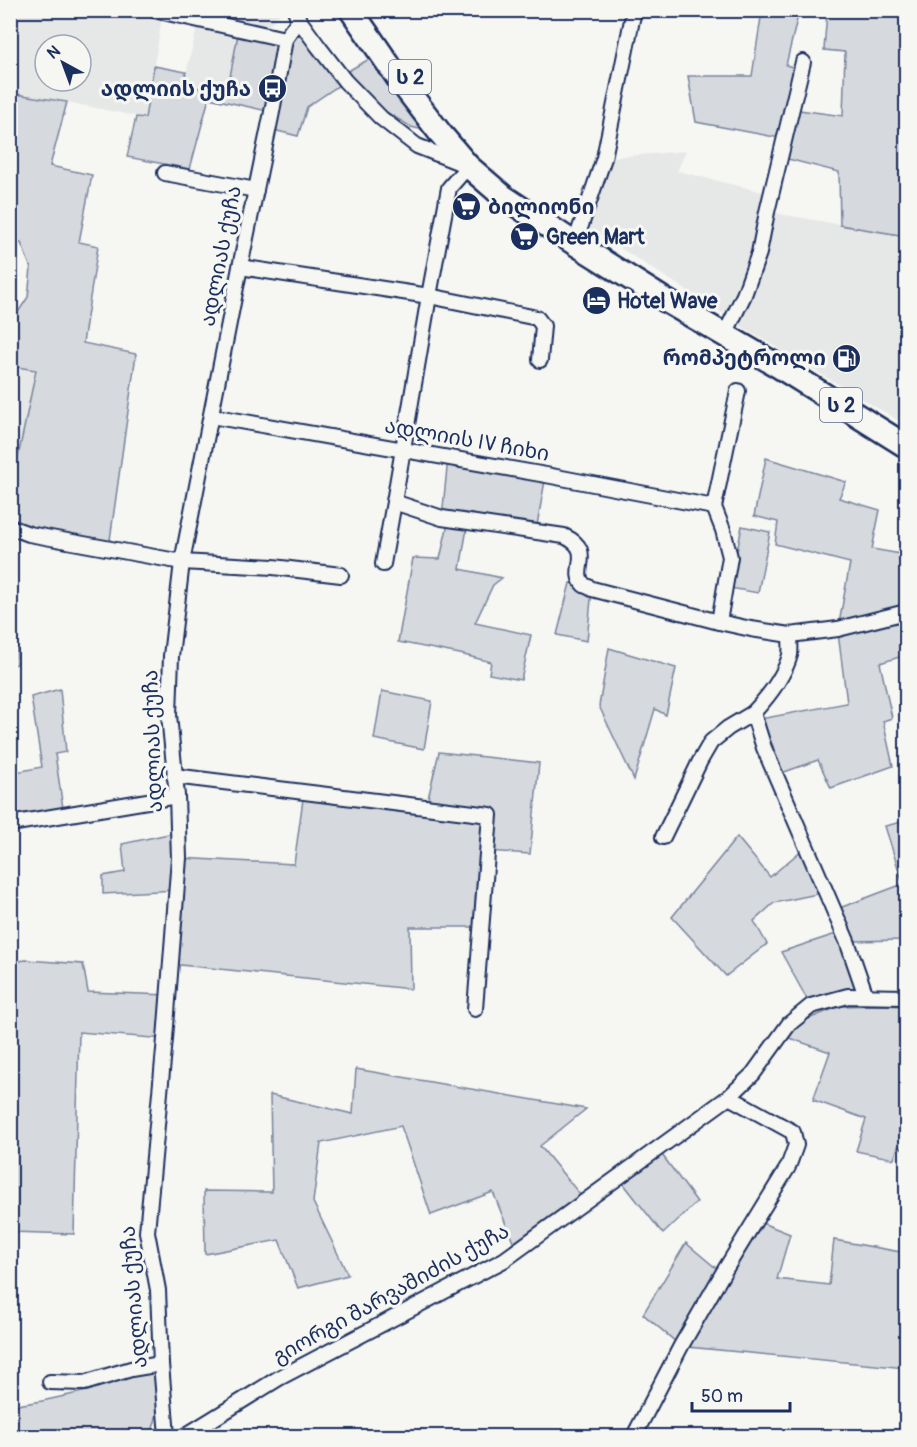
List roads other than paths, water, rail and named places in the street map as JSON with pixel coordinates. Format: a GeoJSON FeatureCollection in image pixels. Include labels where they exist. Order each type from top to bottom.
{"type":"FeatureCollection","features":[{"type":"Feature","properties":{"kind":"highway","name":"ს 2"},"geometry":{"type":"LineString","coordinates":[[351,10],[375,45],[445,130],[510,188],[578,234],[906,432]]}},
{"type":"Feature","properties":{"kind":"highway","name":"ს 2"},"geometry":{"type":"LineString","coordinates":[[365,10],[468,166],[504,197],[668,302],[778,366],[906,446]]}},
{"type":"Feature","properties":{"kind":"street"},"geometry":{"type":"LineString","coordinates":[[154,10],[285,39]]}},
{"type":"Feature","properties":{"kind":"street"},"geometry":{"type":"LineString","coordinates":[[578,234],[604,158],[634,10]]}},
{"type":"Feature","properties":{"kind":"street"},"geometry":{"type":"LineString","coordinates":[[297,15],[345,81],[381,118],[417,146],[468,166],[449,188],[383,564]]}},
{"type":"Feature","properties":{"kind":"street","name":"ადლიას ქუჩა"},"geometry":{"type":"LineString","coordinates":[[167,1437],[158,1290],[147,1232],[179,858],[177,796],[169,715],[171,656],[182,562],[271,120],[285,39],[297,15]]}},
{"type":"Feature","properties":{"kind":"street"},"geometry":{"type":"LineString","coordinates":[[729,326],[744,295],[759,253],[803,62]]}},
{"type":"Feature","properties":{"kind":"street"},"geometry":{"type":"LineString","coordinates":[[417,146],[445,130]]}},
{"type":"Feature","properties":{"kind":"street"},"geometry":{"type":"LineString","coordinates":[[165,173],[256,190]]}},
{"type":"Feature","properties":{"kind":"street"},"geometry":{"type":"LineString","coordinates":[[240,267],[429,296],[537,318],[543,326],[540,360]]}},
{"type":"Feature","properties":{"kind":"street"},"geometry":{"type":"LineString","coordinates":[[719,622],[730,557],[714,507],[738,391]]}},
{"type":"Feature","properties":{"kind":"street","name":"ადლიის IV ჩიხი"},"geometry":{"type":"LineString","coordinates":[[212,416],[714,507]]}},
{"type":"Feature","properties":{"kind":"street"},"geometry":{"type":"LineString","coordinates":[[394,502],[442,518],[564,536],[574,540],[579,547],[580,578],[584,585],[592,589],[751,629],[790,635],[838,629],[906,612]]}},
{"type":"Feature","properties":{"kind":"street"},"geometry":{"type":"LineString","coordinates":[[10,527],[29,534],[182,562],[273,567],[341,575]]}},
{"type":"Feature","properties":{"kind":"street"},"geometry":{"type":"LineString","coordinates":[[663,837],[711,742],[728,728],[753,713],[769,696],[790,654],[790,635]]}},
{"type":"Feature","properties":{"kind":"street"},"geometry":{"type":"LineString","coordinates":[[753,713],[764,748],[847,941],[866,996]]}},
{"type":"Feature","properties":{"kind":"street"},"geometry":{"type":"LineString","coordinates":[[174,776],[490,815],[474,1009]]}},
{"type":"Feature","properties":{"kind":"street"},"geometry":{"type":"LineString","coordinates":[[10,824],[177,796]]}},
{"type":"Feature","properties":{"kind":"street","name":"გიორგი შარვაშიძის ქუჩა"},"geometry":{"type":"LineString","coordinates":[[185,1437],[279,1378],[504,1260],[729,1097],[753,1074],[789,1024],[811,1006],[848,996],[906,998]]}},
{"type":"Feature","properties":{"kind":"street"},"geometry":{"type":"LineString","coordinates":[[633,1437],[681,1346],[788,1167],[796,1145],[793,1132],[729,1097]]}},
{"type":"Feature","properties":{"kind":"street"},"geometry":{"type":"LineString","coordinates":[[50,1382],[84,1383],[131,1369],[161,1364]]}},
{"type":"Feature","properties":{"kind":"place","name":"ადლიის ქუჩა"},"geometry":{"type":"Point","coordinates":[272,89]}},
{"type":"Feature","properties":{"kind":"place","name":"ბილიონი"},"geometry":{"type":"Point","coordinates":[467,207]}},
{"type":"Feature","properties":{"kind":"place","name":"Green Mart"},"geometry":{"type":"Point","coordinates":[525,237]}},
{"type":"Feature","properties":{"kind":"place","name":"Hotel Wave"},"geometry":{"type":"Point","coordinates":[596,301]}},
{"type":"Feature","properties":{"kind":"place","name":"რომპეტროლი"},"geometry":{"type":"Point","coordinates":[847,358]}}]}
